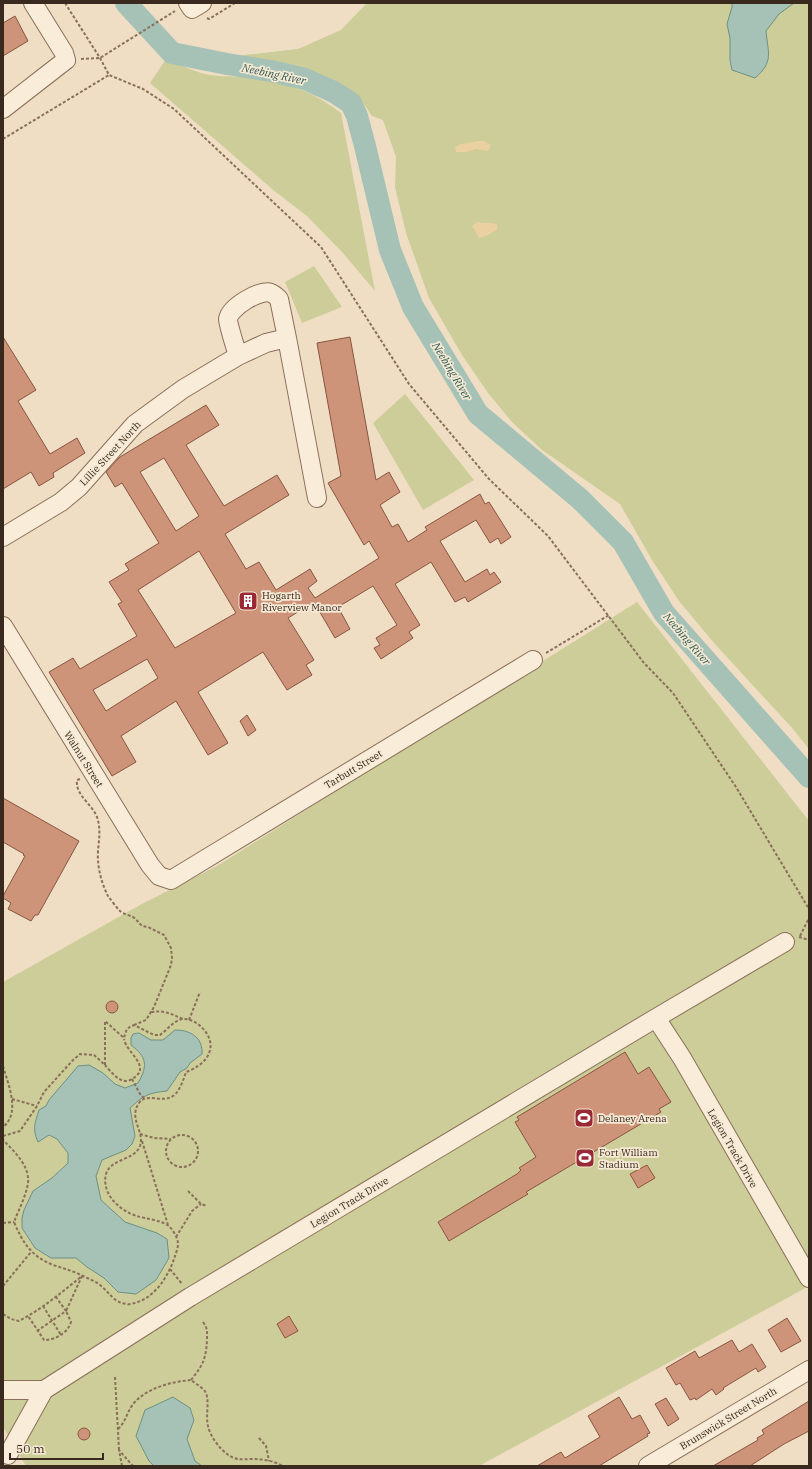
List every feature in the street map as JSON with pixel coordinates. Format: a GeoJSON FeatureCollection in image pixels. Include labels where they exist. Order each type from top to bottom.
{"type":"FeatureCollection","features":[{"type":"Feature","properties":{"kind":"street"},"geometry":{"type":"LineString","coordinates":[[3,109],[66,60],[64,53],[33,3]]}},
{"type":"Feature","properties":{"kind":"street"},"geometry":{"type":"LineString","coordinates":[[238,356],[228,320],[231,313],[239,304],[262,293],[271,293],[279,299],[317,498]]}},
{"type":"Feature","properties":{"kind":"street","name":"Lillie Street North"},"geometry":{"type":"LineString","coordinates":[[3,537],[61,502],[79,487],[135,424],[183,389],[238,356],[266,342],[287,338]]}},
{"type":"Feature","properties":{"kind":"street","name":"Walnut Street"},"geometry":{"type":"LineString","coordinates":[[3,626],[150,865],[159,876],[170,880],[174,878]]}},
{"type":"Feature","properties":{"kind":"street","name":"Tarbutt Street"},"geometry":{"type":"LineString","coordinates":[[174,878],[533,660]]}},
{"type":"Feature","properties":{"kind":"street","name":"Legion Track Drive"},"geometry":{"type":"LineString","coordinates":[[8,1456],[44,1390],[190,1297],[656,1018],[792,940]]}},
{"type":"Feature","properties":{"kind":"street","name":"Legion Track Drive"},"geometry":{"type":"LineString","coordinates":[[656,1018],[682,1058],[809,1278]]}},
{"type":"Feature","properties":{"kind":"street","name":"Brunswick Street North"},"geometry":{"type":"LineString","coordinates":[[648,1466],[809,1370]]}},
{"type":"Feature","properties":{"kind":"street"},"geometry":{"type":"LineString","coordinates":[[3,1390],[44,1390]]}},
{"type":"Feature","properties":{"kind":"path"},"geometry":{"type":"LineString","coordinates":[[65,3],[109,75],[143,89],[174,109],[321,247],[409,384],[489,479],[548,536],[644,663],[673,693],[736,787],[809,909]]}},
{"type":"Feature","properties":{"kind":"path"},"geometry":{"type":"LineString","coordinates":[[66,60],[100,58],[171,14]]}},
{"type":"Feature","properties":{"kind":"path"},"geometry":{"type":"LineString","coordinates":[[3,139],[109,75]]}},
{"type":"Feature","properties":{"kind":"path"},"geometry":{"type":"LineString","coordinates":[[533,660],[609,615]]}},
{"type":"Feature","properties":{"kind":"path"},"geometry":{"type":"LineString","coordinates":[[3,1136],[20,1131],[37,1106],[44,1092],[72,1060],[80,1054],[94,1055],[115,1076],[123,1081],[132,1079],[140,1068],[140,1063],[126,1046],[124,1038],[126,1029],[146,1020],[154,1007],[171,966],[171,948],[164,935],[142,926],[135,918],[120,911],[109,896],[102,882],[99,869],[98,852],[100,840],[99,826],[90,804],[84,800],[77,783],[77,780],[92,771]]}},
{"type":"Feature","properties":{"kind":"path"},"geometry":{"type":"LineString","coordinates":[[792,940],[809,918]]}},
{"type":"Feature","properties":{"kind":"path"},"geometry":{"type":"LineString","coordinates":[[792,940],[809,940]]}},
{"type":"Feature","properties":{"kind":"path"},"geometry":{"type":"LineString","coordinates":[[189,1020],[200,992]]}},
{"type":"Feature","properties":{"kind":"path"},"geometry":{"type":"LineString","coordinates":[[3,1140],[16,1154],[26,1169],[28,1182],[14,1222],[23,1242],[32,1252],[52,1264],[70,1270],[100,1285],[118,1302],[128,1305],[150,1296],[160,1285],[170,1269],[178,1245],[174,1232],[168,1225],[134,1115],[140,1102],[144,1099],[150,1098],[160,1100],[174,1096],[179,1090],[186,1072],[195,1068],[205,1059],[210,1051],[211,1044],[204,1031],[196,1022],[161,1011],[151,1012]]}},
{"type":"Feature","properties":{"kind":"path"},"geometry":{"type":"LineString","coordinates":[[134,1025],[154,1034],[160,1035],[176,1022],[183,1019]]}},
{"type":"Feature","properties":{"kind":"path"},"geometry":{"type":"LineString","coordinates":[[105,1065],[105,1021],[124,1038]]}},
{"type":"Feature","properties":{"kind":"path"},"geometry":{"type":"LineString","coordinates":[[3,1066],[12,1098],[13,1110],[6,1125],[3,1127]]}},
{"type":"Feature","properties":{"kind":"path"},"geometry":{"type":"LineString","coordinates":[[132,1079],[144,1099]]}},
{"type":"Feature","properties":{"kind":"path"},"geometry":{"type":"LineString","coordinates":[[12,1098],[37,1106]]}},
{"type":"Feature","properties":{"kind":"path"},"geometry":{"type":"LineString","coordinates":[[140,1134],[154,1138],[171,1139],[180,1135],[185,1135],[196,1144],[197,1154],[192,1162],[188,1165],[177,1166],[168,1159],[166,1149],[171,1139]]}},
{"type":"Feature","properties":{"kind":"path"},"geometry":{"type":"LineString","coordinates":[[142,1140],[137,1151],[108,1169],[105,1188],[114,1202],[128,1212],[168,1225]]}},
{"type":"Feature","properties":{"kind":"path"},"geometry":{"type":"LineString","coordinates":[[188,1191],[201,1204],[207,1206]]}},
{"type":"Feature","properties":{"kind":"path"},"geometry":{"type":"LineString","coordinates":[[176,1237],[192,1211],[201,1204]]}},
{"type":"Feature","properties":{"kind":"path"},"geometry":{"type":"LineString","coordinates":[[3,1223],[14,1222]]}},
{"type":"Feature","properties":{"kind":"path"},"geometry":{"type":"LineString","coordinates":[[3,1286],[32,1252]]}},
{"type":"Feature","properties":{"kind":"path"},"geometry":{"type":"LineString","coordinates":[[170,1269],[190,1297]]}},
{"type":"Feature","properties":{"kind":"path"},"geometry":{"type":"LineString","coordinates":[[3,1314],[10,1319],[19,1321],[56,1297],[82,1276]]}},
{"type":"Feature","properties":{"kind":"path"},"geometry":{"type":"LineString","coordinates":[[37,1331],[66,1311],[82,1276]]}},
{"type":"Feature","properties":{"kind":"path"},"geometry":{"type":"LineString","coordinates":[[28,1316],[44,1340],[50,1340],[61,1335],[69,1328],[71,1322],[66,1311],[56,1297]]}},
{"type":"Feature","properties":{"kind":"path"},"geometry":{"type":"LineString","coordinates":[[43,1306],[61,1335]]}},
{"type":"Feature","properties":{"kind":"path"},"geometry":{"type":"LineString","coordinates":[[191,1380],[201,1366],[206,1353],[207,1328],[203,1322]]}},
{"type":"Feature","properties":{"kind":"path"},"geometry":{"type":"LineString","coordinates":[[115,1377],[119,1450],[122,1466]]}},
{"type":"Feature","properties":{"kind":"path"},"geometry":{"type":"LineString","coordinates":[[118,1429],[123,1424],[133,1404],[144,1395],[174,1382],[191,1380],[204,1390],[207,1399],[208,1427],[216,1442],[227,1454],[241,1461],[253,1459],[276,1462],[283,1466]]}},
{"type":"Feature","properties":{"kind":"path"},"geometry":{"type":"LineString","coordinates":[[259,1438],[266,1446],[269,1461]]}},
{"type":"Feature","properties":{"kind":"path"},"geometry":{"type":"LineString","coordinates":[[119,1450],[133,1466]]}},
{"type":"Feature","properties":{"kind":"green space"},"geometry":{"type":"Polygon","coordinates":[[[367,3],[809,3],[809,749],[793,729],[714,643],[679,601],[652,560],[620,504],[542,450],[512,422],[488,393],[462,355],[429,298],[406,233],[395,187],[396,157],[383,120],[372,116],[359,97],[351,103],[328,89],[304,79],[276,72],[227,64],[244,55],[298,49],[341,30],[367,3]]]}},
{"type":"Feature","properties":{"kind":"green space"},"geometry":{"type":"Polygon","coordinates":[[[166,59],[201,73],[217,76],[244,77],[283,84],[307,92],[341,113],[375,291],[343,253],[307,216],[272,189],[150,83],[166,59]]]}},
{"type":"Feature","properties":{"kind":"green space"},"geometry":{"type":"Polygon","coordinates":[[[314,266],[342,307],[302,323],[285,282],[314,266]]]}},
{"type":"Feature","properties":{"kind":"green space"},"geometry":{"type":"Polygon","coordinates":[[[405,394],[474,480],[423,510],[373,423],[405,394]]]}},
{"type":"Feature","properties":{"kind":"green space"},"geometry":{"type":"Polygon","coordinates":[[[637,602],[809,821],[809,1286],[479,1466],[26,1466],[3,1427],[3,982],[140,905],[217,866],[637,602]]]}},
{"type":"Feature","properties":{"kind":"sand"},"geometry":{"type":"Polygon","coordinates":[[[484,141],[491,145],[488,151],[476,149],[467,152],[456,152],[455,147],[461,144],[484,141]]]}},
{"type":"Feature","properties":{"kind":"sand"},"geometry":{"type":"Polygon","coordinates":[[[477,222],[497,224],[497,230],[479,238],[472,226],[477,222]]]}},
{"type":"Feature","properties":{"kind":"shaded area"},"geometry":{"type":"Polygon","coordinates":[[[732,3],[794,3],[779,14],[766,31],[768,51],[767,62],[765,67],[755,78],[732,70],[730,60],[730,38],[727,24],[732,3]]]}},
{"type":"Feature","properties":{"kind":"shaded area"},"geometry":{"type":"Polygon","coordinates":[[[175,1030],[186,1031],[198,1039],[202,1048],[202,1054],[190,1063],[187,1068],[180,1072],[167,1091],[147,1095],[130,1108],[135,1136],[132,1144],[126,1150],[102,1160],[96,1176],[101,1200],[125,1222],[157,1233],[167,1239],[169,1258],[156,1280],[136,1294],[118,1292],[104,1278],[76,1258],[51,1258],[35,1248],[22,1228],[24,1210],[33,1191],[52,1178],[68,1163],[68,1153],[57,1139],[49,1135],[38,1142],[35,1133],[35,1122],[39,1110],[46,1106],[49,1100],[78,1066],[89,1065],[103,1073],[115,1084],[125,1088],[138,1083],[143,1072],[144,1062],[140,1054],[131,1045],[131,1038],[133,1034],[139,1033],[151,1040],[163,1040],[175,1030]]]}},
{"type":"Feature","properties":{"kind":"shaded area"},"geometry":{"type":"Polygon","coordinates":[[[173,1397],[190,1408],[194,1420],[187,1439],[195,1461],[202,1466],[154,1466],[149,1461],[136,1436],[145,1410],[173,1397]]]}},
{"type":"Feature","properties":{"kind":"building"},"geometry":{"type":"Polygon","coordinates":[[[15,16],[28,41],[3,56],[3,23],[15,16]]]}},
{"type":"Feature","properties":{"kind":"building"},"geometry":{"type":"Polygon","coordinates":[[[3,337],[36,390],[18,401],[50,454],[77,438],[85,453],[53,473],[54,477],[39,486],[31,472],[3,489],[3,337]]]}},
{"type":"Feature","properties":{"kind":"building"},"geometry":{"type":"Polygon","coordinates":[[[350,337],[376,480],[389,472],[400,492],[380,505],[392,527],[398,524],[408,542],[427,530],[425,527],[480,494],[485,504],[489,502],[511,537],[501,544],[498,538],[490,543],[476,520],[440,541],[465,582],[487,569],[490,575],[494,572],[501,582],[468,602],[465,597],[455,602],[431,562],[395,584],[420,625],[409,632],[413,638],[381,659],[374,648],[380,645],[376,638],[397,625],[373,586],[338,607],[350,629],[335,638],[314,602],[288,618],[314,660],[306,665],[312,675],[287,690],[263,652],[198,692],[228,743],[208,755],[176,701],[121,736],[136,762],[112,776],[49,672],[73,658],[80,669],[137,636],[118,604],[122,602],[109,582],[129,570],[125,564],[159,543],[122,483],[115,487],[106,472],[120,457],[206,405],[219,425],[186,445],[224,506],[277,475],[289,495],[225,534],[246,569],[259,562],[276,590],[310,569],[317,581],[308,588],[315,598],[379,558],[369,541],[364,545],[328,483],[341,476],[317,343],[350,337]],[[164,458],[140,472],[176,531],[199,516],[164,458]],[[199,551],[138,590],[175,648],[236,613],[199,551]],[[147,659],[93,690],[106,711],[158,678],[147,659]]]}},
{"type":"Feature","properties":{"kind":"building"},"geometry":{"type":"Polygon","coordinates":[[[247,715],[256,730],[248,736],[240,721],[247,715]]]}},
{"type":"Feature","properties":{"kind":"building"},"geometry":{"type":"Polygon","coordinates":[[[3,798],[79,841],[38,915],[35,915],[31,921],[8,909],[11,903],[3,898],[25,856],[3,842],[3,798]]]}},
{"type":"Feature","properties":{"kind":"building"},"geometry":{"type":"Polygon","coordinates":[[[114,1001],[117,1002],[117,1012],[110,1013],[107,1012],[106,1005],[107,1002],[114,1001]]]}},
{"type":"Feature","properties":{"kind":"building","name":"Delaney Arena"},"geometry":{"type":"Polygon","coordinates":[[[625,1052],[638,1074],[649,1067],[671,1102],[659,1109],[661,1112],[526,1192],[528,1194],[449,1241],[438,1222],[517,1174],[521,1170],[519,1168],[536,1157],[515,1122],[519,1120],[517,1117],[625,1052]]]}},
{"type":"Feature","properties":{"kind":"building"},"geometry":{"type":"Polygon","coordinates":[[[647,1165],[655,1178],[638,1188],[630,1174],[647,1165]]]}},
{"type":"Feature","properties":{"kind":"building"},"geometry":{"type":"Polygon","coordinates":[[[289,1316],[298,1331],[285,1338],[277,1324],[289,1316]]]}},
{"type":"Feature","properties":{"kind":"building"},"geometry":{"type":"Polygon","coordinates":[[[787,1318],[801,1341],[781,1352],[768,1330],[787,1318]]]}},
{"type":"Feature","properties":{"kind":"building"},"geometry":{"type":"Polygon","coordinates":[[[732,1340],[739,1352],[752,1344],[766,1367],[758,1372],[756,1368],[723,1388],[724,1389],[716,1395],[712,1389],[696,1400],[695,1398],[690,1400],[680,1383],[676,1385],[666,1368],[695,1351],[699,1358],[732,1340]]]}},
{"type":"Feature","properties":{"kind":"building"},"geometry":{"type":"Polygon","coordinates":[[[619,1397],[632,1419],[640,1415],[650,1433],[647,1434],[648,1436],[599,1466],[537,1466],[561,1452],[565,1458],[600,1437],[588,1416],[619,1397]]]}},
{"type":"Feature","properties":{"kind":"building"},"geometry":{"type":"Polygon","coordinates":[[[666,1398],[679,1419],[668,1426],[655,1404],[666,1398]]]}},
{"type":"Feature","properties":{"kind":"building"},"geometry":{"type":"Polygon","coordinates":[[[809,1401],[809,1431],[784,1444],[750,1466],[713,1466],[758,1440],[757,1438],[764,1434],[762,1430],[809,1401]]]}},
{"type":"Feature","properties":{"kind":"building"},"geometry":{"type":"Polygon","coordinates":[[[82,1428],[86,1428],[90,1434],[86,1440],[82,1440],[78,1436],[78,1432],[82,1428]]]}},
{"type":"Feature","properties":{"kind":"waterway","name":"Neebing River"},"geometry":{"type":"LineString","coordinates":[[126,3],[172,53],[271,71],[305,79],[334,92],[351,103],[357,116],[365,146],[390,250],[413,307],[478,414],[580,499],[623,542],[664,613],[809,777]]}},
{"type":"Feature","properties":{"kind":"place","name":"Hogarth Riverview Manor"},"geometry":{"type":"Point","coordinates":[248,601]}},
{"type":"Feature","properties":{"kind":"place","name":"Delaney Arena"},"geometry":{"type":"Point","coordinates":[584,1118]}},
{"type":"Feature","properties":{"kind":"place","name":"Fort William Stadium"},"geometry":{"type":"Point","coordinates":[585,1158]}}]}
